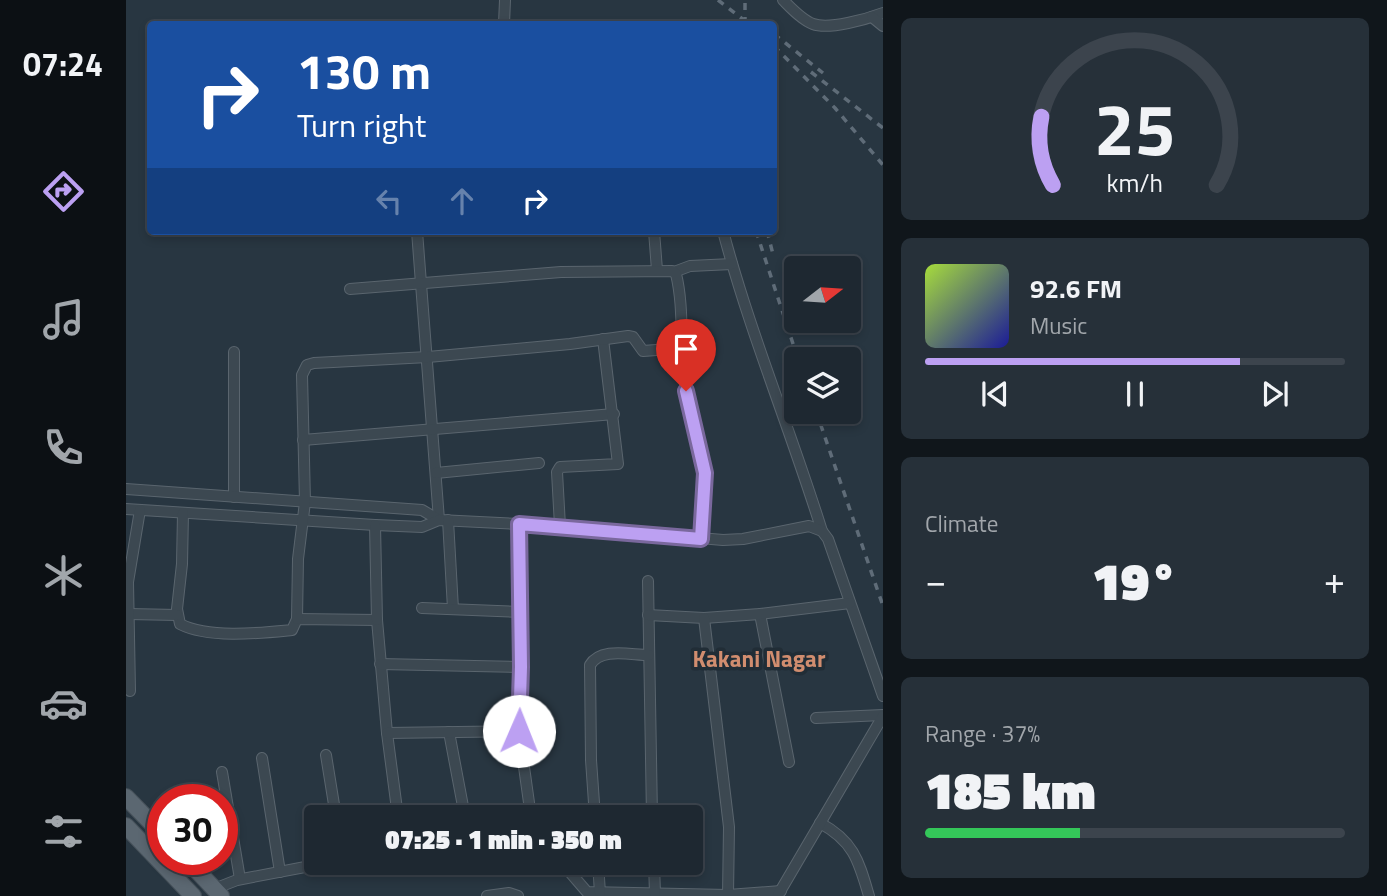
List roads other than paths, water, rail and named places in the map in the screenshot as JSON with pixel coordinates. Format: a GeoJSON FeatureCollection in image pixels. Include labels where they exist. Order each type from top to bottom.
{"type":"FeatureCollection","features":[{"type":"Feature","properties":{"kind":"main road"},"geometry":{"type":"LineString","coordinates":[[126,797],[147,819]]}},
{"type":"Feature","properties":{"kind":"main road"},"geometry":{"type":"LineString","coordinates":[[126,827],[193,896]]}},
{"type":"Feature","properties":{"kind":"main road"},"geometry":{"type":"LineString","coordinates":[[202,875],[218,892]]}},
{"type":"Feature","properties":{"kind":"street"},"geometry":{"type":"LineString","coordinates":[[503,21],[505,0]]}},
{"type":"Feature","properties":{"kind":"street"},"geometry":{"type":"LineString","coordinates":[[783,0],[815,25],[825,26],[877,15],[883,26]]}},
{"type":"Feature","properties":{"kind":"street"},"geometry":{"type":"LineString","coordinates":[[417,235],[436,473],[444,520],[453,609]]}},
{"type":"Feature","properties":{"kind":"street"},"geometry":{"type":"LineString","coordinates":[[654,235],[656,271]]}},
{"type":"Feature","properties":{"kind":"street"},"geometry":{"type":"LineString","coordinates":[[724,235],[822,531],[828,539],[883,696]]}},
{"type":"Feature","properties":{"kind":"street"},"geometry":{"type":"LineString","coordinates":[[350,289],[561,272],[674,272],[690,266],[732,264]]}},
{"type":"Feature","properties":{"kind":"street"},"geometry":{"type":"LineString","coordinates":[[674,272],[680,296],[682,348],[689,407],[705,473],[701,539]]}},
{"type":"Feature","properties":{"kind":"street"},"geometry":{"type":"LineString","coordinates":[[183,513],[177,615],[180,624],[190,629],[241,635],[292,630],[297,619],[298,559],[305,502],[302,375],[310,363],[428,357],[633,337],[643,351],[682,348]]}},
{"type":"Feature","properties":{"kind":"street"},"geometry":{"type":"LineString","coordinates":[[560,526],[557,472],[560,467],[618,464],[603,339]]}},
{"type":"Feature","properties":{"kind":"street"},"geometry":{"type":"LineString","coordinates":[[234,352],[234,497]]}},
{"type":"Feature","properties":{"kind":"street"},"geometry":{"type":"LineString","coordinates":[[303,440],[614,414]]}},
{"type":"Feature","properties":{"kind":"street"},"geometry":{"type":"LineString","coordinates":[[436,473],[539,463]]}},
{"type":"Feature","properties":{"kind":"street"},"geometry":{"type":"LineString","coordinates":[[126,489],[422,510],[444,520]]}},
{"type":"Feature","properties":{"kind":"street"},"geometry":{"type":"LineString","coordinates":[[126,509],[304,519],[375,526],[422,527],[444,520],[560,526],[701,539],[743,538],[809,526],[822,531]]}},
{"type":"Feature","properties":{"kind":"street"},"geometry":{"type":"LineString","coordinates":[[130,691],[128,582],[140,510]]}},
{"type":"Feature","properties":{"kind":"street"},"geometry":{"type":"LineString","coordinates":[[519,524],[519,731],[529,805]]}},
{"type":"Feature","properties":{"kind":"street"},"geometry":{"type":"LineString","coordinates":[[375,526],[380,664],[396,805]]}},
{"type":"Feature","properties":{"kind":"street"},"geometry":{"type":"LineString","coordinates":[[648,582],[652,805]]}},
{"type":"Feature","properties":{"kind":"street"},"geometry":{"type":"LineString","coordinates":[[648,615],[705,618],[850,603]]}},
{"type":"Feature","properties":{"kind":"street"},"geometry":{"type":"LineString","coordinates":[[422,608],[520,612]]}},
{"type":"Feature","properties":{"kind":"street"},"geometry":{"type":"LineString","coordinates":[[129,614],[177,615]]}},
{"type":"Feature","properties":{"kind":"street"},"geometry":{"type":"LineString","coordinates":[[760,614],[789,762]]}},
{"type":"Feature","properties":{"kind":"street"},"geometry":{"type":"LineString","coordinates":[[705,618],[729,827],[728,895]]}},
{"type":"Feature","properties":{"kind":"street"},"geometry":{"type":"LineString","coordinates":[[297,619],[377,620]]}},
{"type":"Feature","properties":{"kind":"street"},"geometry":{"type":"LineString","coordinates":[[594,805],[590,665],[594,658],[602,654],[649,655]]}},
{"type":"Feature","properties":{"kind":"street"},"geometry":{"type":"LineString","coordinates":[[380,664],[521,667]]}},
{"type":"Feature","properties":{"kind":"street"},"geometry":{"type":"LineString","coordinates":[[816,718],[883,715]]}},
{"type":"Feature","properties":{"kind":"street"},"geometry":{"type":"LineString","coordinates":[[572,875],[587,894],[779,894],[883,715]]}},
{"type":"Feature","properties":{"kind":"street"},"geometry":{"type":"LineString","coordinates":[[387,733],[519,731]]}},
{"type":"Feature","properties":{"kind":"street"},"geometry":{"type":"LineString","coordinates":[[449,732],[463,805]]}},
{"type":"Feature","properties":{"kind":"street"},"geometry":{"type":"LineString","coordinates":[[326,755],[334,805]]}},
{"type":"Feature","properties":{"kind":"street"},"geometry":{"type":"LineString","coordinates":[[262,758],[280,872]]}},
{"type":"Feature","properties":{"kind":"street"},"geometry":{"type":"LineString","coordinates":[[222,772],[240,879]]}},
{"type":"Feature","properties":{"kind":"street"},"geometry":{"type":"LineString","coordinates":[[820,823],[833,830],[855,852],[869,896]]}},
{"type":"Feature","properties":{"kind":"street"},"geometry":{"type":"LineString","coordinates":[[218,892],[240,879],[304,867]]}},
{"type":"Feature","properties":{"kind":"street"},"geometry":{"type":"LineString","coordinates":[[599,875],[600,893]]}},
{"type":"Feature","properties":{"kind":"street"},"geometry":{"type":"LineString","coordinates":[[654,875],[655,894]]}},
{"type":"Feature","properties":{"kind":"street"},"geometry":{"type":"LineString","coordinates":[[487,896],[509,893],[519,896]]}},
{"type":"Feature","properties":{"kind":"railway"},"geometry":{"type":"LineString","coordinates":[[718,0],[745,21]]}},
{"type":"Feature","properties":{"kind":"railway"},"geometry":{"type":"LineString","coordinates":[[745,0],[745,21]]}},
{"type":"Feature","properties":{"kind":"railway"},"geometry":{"type":"LineString","coordinates":[[777,36],[823,73]]}},
{"type":"Feature","properties":{"kind":"railway"},"geometry":{"type":"LineString","coordinates":[[777,49],[835,108],[883,165]]}},
{"type":"Feature","properties":{"kind":"railway"},"geometry":{"type":"LineString","coordinates":[[811,72],[883,128]]}},
{"type":"Feature","properties":{"kind":"railway"},"geometry":{"type":"LineString","coordinates":[[757,235],[794,347]]}},
{"type":"Feature","properties":{"kind":"railway"},"geometry":{"type":"LineString","coordinates":[[768,235],[774,258]]}},
{"type":"Feature","properties":{"kind":"railway"},"geometry":{"type":"LineString","coordinates":[[820,424],[883,606]]}},
{"type":"Feature","properties":{"kind":"district","name":"Kakani Nagar"},"geometry":{"type":"Point","coordinates":[759,658]}}]}
